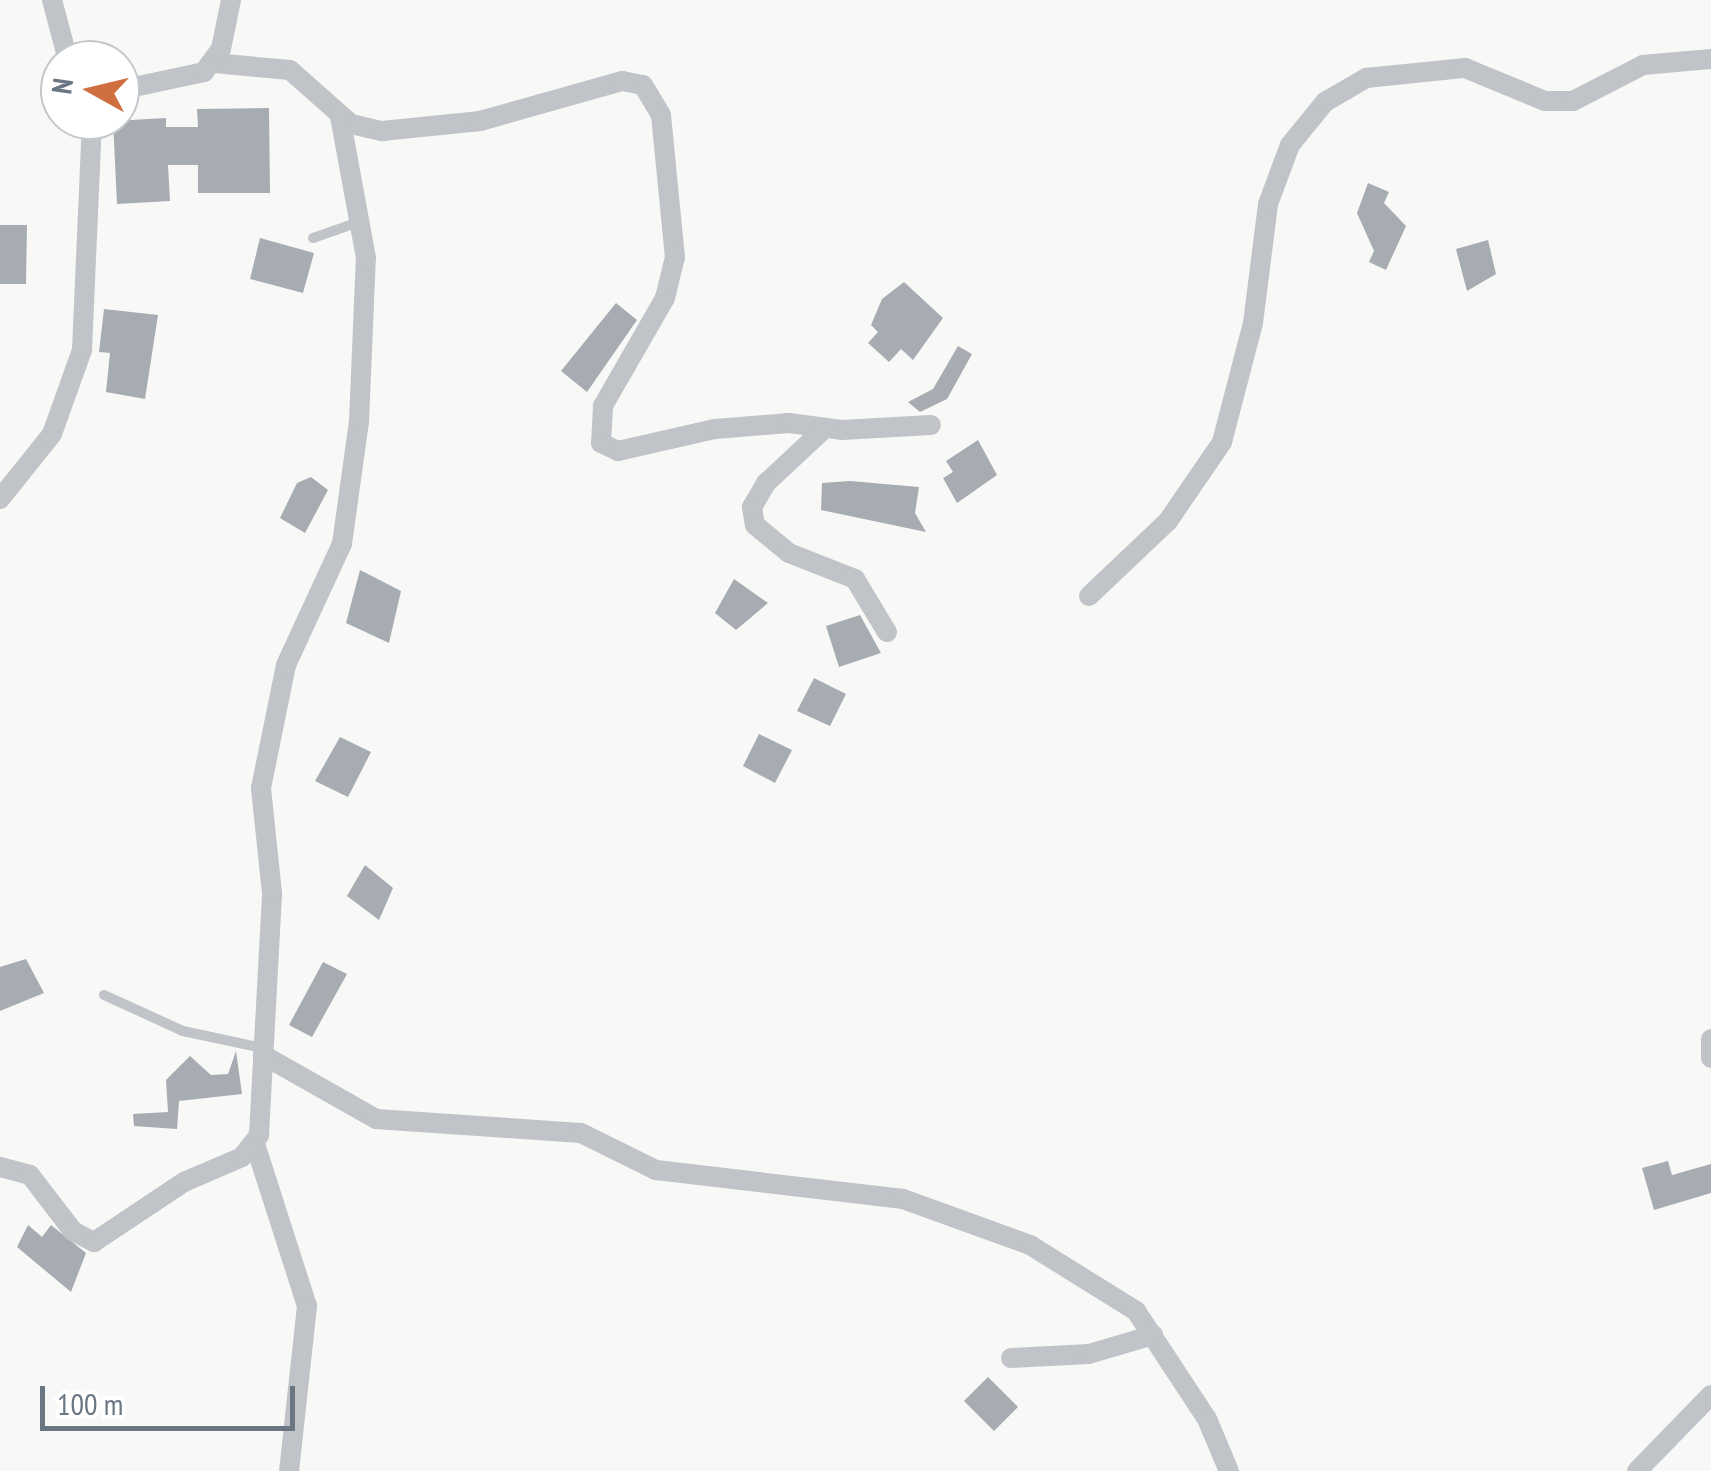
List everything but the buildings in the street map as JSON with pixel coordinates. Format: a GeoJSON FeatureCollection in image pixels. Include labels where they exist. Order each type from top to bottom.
{"type":"FeatureCollection","features":[{"type":"Feature","properties":{"kind":"street"},"geometry":{"type":"LineString","coordinates":[[52,0],[63,40]]}},
{"type":"Feature","properties":{"kind":"street"},"geometry":{"type":"LineString","coordinates":[[140,88],[186,82],[214,62],[231,0]]}},
{"type":"Feature","properties":{"kind":"street"},"geometry":{"type":"LineString","coordinates":[[1090,596],[1168,520],[1222,442],[1253,324],[1268,204],[1290,145],[1324,102],[1366,78],[1465,68],[1545,101],[1573,102],[1643,65],[1711,60]]}},
{"type":"Feature","properties":{"kind":"street"},"geometry":{"type":"LineString","coordinates":[[214,62],[290,70],[340,116],[362,129],[445,127],[609,83],[643,85],[661,115],[675,257],[665,298],[603,406],[601,443],[618,451],[714,429],[789,423],[824,429],[931,426]]}},
{"type":"Feature","properties":{"kind":"street"},"geometry":{"type":"LineString","coordinates":[[289,1471],[306,1306],[255,1144],[272,893],[260,788],[286,665],[342,544],[355,468],[366,304],[359,222],[340,116]]}},
{"type":"Feature","properties":{"kind":"street"},"geometry":{"type":"LineString","coordinates":[[0,498],[52,434],[82,350],[91,140]]}},
{"type":"Feature","properties":{"kind":"street"},"geometry":{"type":"LineString","coordinates":[[824,429],[766,483],[752,507],[755,525],[790,553],[854,578],[887,632]]}},
{"type":"Feature","properties":{"kind":"street"},"geometry":{"type":"LineString","coordinates":[[1711,1040],[1711,1058]]}},
{"type":"Feature","properties":{"kind":"street"},"geometry":{"type":"LineString","coordinates":[[263,1052],[376,1119],[557,1128],[656,1170],[948,1210],[1077,1271],[1128,1304],[1153,1335],[1207,1419],[1229,1471]]}},
{"type":"Feature","properties":{"kind":"street"},"geometry":{"type":"LineString","coordinates":[[0,1167],[30,1175],[73,1231],[94,1242],[255,1144]]}},
{"type":"Feature","properties":{"kind":"street"},"geometry":{"type":"LineString","coordinates":[[1011,1358],[1089,1354],[1153,1335]]}},
{"type":"Feature","properties":{"kind":"street"},"geometry":{"type":"LineString","coordinates":[[1637,1471],[1711,1395]]}},
{"type":"Feature","properties":{"kind":"lane"},"geometry":{"type":"LineString","coordinates":[[314,238],[359,222]]}},
{"type":"Feature","properties":{"kind":"lane"},"geometry":{"type":"LineString","coordinates":[[104,995],[183,1030],[263,1052]]}}]}
